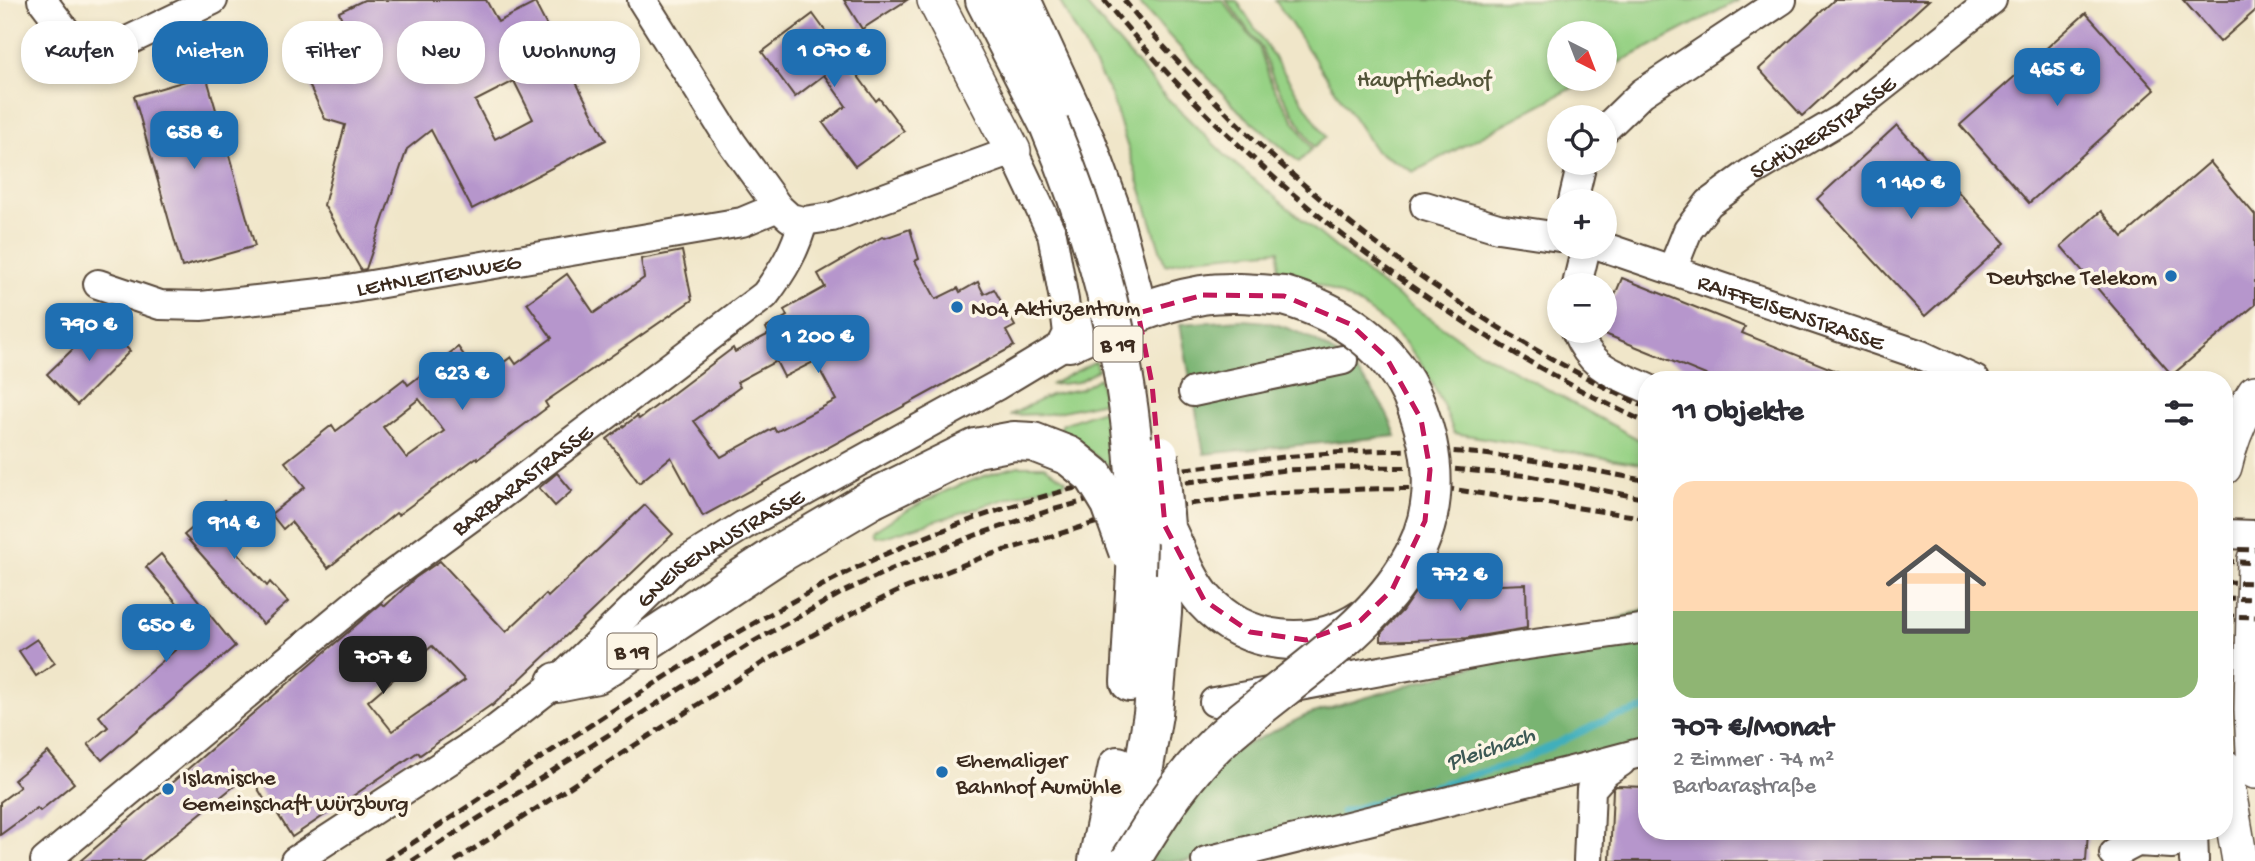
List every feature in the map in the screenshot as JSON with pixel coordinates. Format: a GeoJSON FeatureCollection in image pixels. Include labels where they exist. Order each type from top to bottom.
{"type":"FeatureCollection","features":[{"type":"Feature","properties":{"kind":"highway","name":"B 19"},"geometry":{"type":"LineString","coordinates":[[985,0],[1022,68],[1061,120],[1087,144],[1110,207],[1142,326],[1153,396],[1165,526],[1163,613],[1153,713],[1129,861]]}},
{"type":"Feature","properties":{"kind":"highway","name":"B 19"},"geometry":{"type":"LineString","coordinates":[[1021,0],[1041,41],[1073,182],[1109,299],[1130,419],[1136,480],[1133,658],[1112,798],[1098,861]]}},
{"type":"Feature","properties":{"kind":"highway"},"geometry":{"type":"LineString","coordinates":[[1069,342],[1152,308],[1203,295],[1243,293],[1284,296],[1329,312],[1369,339],[1401,376],[1421,419],[1430,470],[1426,521],[1407,568],[1376,609],[1314,666],[1229,732],[1201,759],[1182,780],[1129,861]]}},
{"type":"Feature","properties":{"kind":"highway","name":"B 19"},"geometry":{"type":"LineString","coordinates":[[557,682],[597,674],[780,553],[872,499],[976,448],[1014,441],[1033,442],[1069,456],[1094,476],[1111,504],[1136,573]]}},
{"type":"Feature","properties":{"kind":"highway"},"geometry":{"type":"LineString","coordinates":[[1165,526],[1193,584],[1204,600],[1217,613],[1250,632],[1287,640],[1325,637],[1352,626],[1376,609]]}},
{"type":"Feature","properties":{"kind":"main road"},"geometry":{"type":"LineString","coordinates":[[935,0],[1013,150]]}},
{"type":"Feature","properties":{"kind":"main road"},"geometry":{"type":"LineString","coordinates":[[2233,439],[2245,409],[2255,393]]}},
{"type":"Feature","properties":{"kind":"main road"},"geometry":{"type":"LineString","coordinates":[[2255,559],[2252,710],[2255,771]]}},
{"type":"Feature","properties":{"kind":"main road"},"geometry":{"type":"LineString","coordinates":[[2233,820],[2240,861]]}},
{"type":"Feature","properties":{"kind":"street"},"geometry":{"type":"LineString","coordinates":[[42,0],[71,38],[84,43],[119,46],[213,0]]}},
{"type":"Feature","properties":{"kind":"street"},"geometry":{"type":"LineString","coordinates":[[642,0],[732,143],[778,207],[790,218],[803,221],[832,217],[1013,150],[1052,234],[1069,342]]}},
{"type":"Feature","properties":{"kind":"street"},"geometry":{"type":"LineString","coordinates":[[1617,117],[1642,93],[1782,0]]}},
{"type":"Feature","properties":{"kind":"street","name":"SCHÜRERSTRASSE"},"geometry":{"type":"LineString","coordinates":[[1672,270],[1688,230],[1709,203],[1750,173],[1843,118],[1992,0]]}},
{"type":"Feature","properties":{"kind":"street"},"geometry":{"type":"LineString","coordinates":[[1425,206],[1499,228],[1547,235]]}},
{"type":"Feature","properties":{"kind":"street","name":"LEHNLEITENWEG"},"geometry":{"type":"LineString","coordinates":[[98,284],[160,305],[201,306],[290,297],[742,222],[778,207]]}},
{"type":"Feature","properties":{"kind":"street","name":"BARBARASTRASSE"},"geometry":{"type":"LineString","coordinates":[[45,861],[377,585],[765,295],[785,267],[803,221]]}},
{"type":"Feature","properties":{"kind":"street","name":"RAIFFEISENSTRASSE"},"geometry":{"type":"LineString","coordinates":[[1617,251],[1804,313],[1921,355],[1956,371]]}},
{"type":"Feature","properties":{"kind":"street","name":"GNEISENAUSTRASSE"},"geometry":{"type":"LineString","coordinates":[[295,861],[491,733],[557,682],[675,568],[744,525],[1069,342]]}},
{"type":"Feature","properties":{"kind":"street"},"geometry":{"type":"LineString","coordinates":[[1582,343],[1591,359],[1616,375],[1638,384]]}},
{"type":"Feature","properties":{"kind":"street"},"geometry":{"type":"LineString","coordinates":[[1194,392],[1343,360]]}},
{"type":"Feature","properties":{"kind":"street"},"geometry":{"type":"LineString","coordinates":[[2233,534],[2255,535]]}},
{"type":"Feature","properties":{"kind":"street"},"geometry":{"type":"LineString","coordinates":[[1214,702],[1499,649],[1638,629]]}},
{"type":"Feature","properties":{"kind":"street"},"geometry":{"type":"LineString","coordinates":[[1206,861],[1638,753]]}},
{"type":"Feature","properties":{"kind":"street"},"geometry":{"type":"LineString","coordinates":[[1588,861],[1591,789],[1606,772],[1638,754]]}},
{"type":"Feature","properties":{"kind":"street"},"geometry":{"type":"LineString","coordinates":[[2219,840],[2225,861]]}},
{"type":"Feature","properties":{"kind":"street"},"geometry":{"type":"LineString","coordinates":[[2116,849],[2137,842],[2180,846]]}},
{"type":"Feature","properties":{"kind":"highlighted area"},"geometry":{"type":"Polygon","coordinates":[[[1203,295],[1284,296],[1350,324],[1386,357],[1421,419],[1430,470],[1425,521],[1392,590],[1360,621],[1306,640],[1250,632],[1204,600],[1165,526],[1152,384],[1138,313],[1203,295]]]}},
{"type":"Feature","properties":{"kind":"green space"},"geometry":{"type":"Polygon","coordinates":[[[1059,0],[1082,0],[1165,96],[1228,158],[1380,284],[1476,350],[1638,439],[1638,464],[1454,433],[1425,370],[1389,327],[1342,295],[1278,269],[1279,250],[1193,258],[1165,265],[1111,95],[1059,0]]]}},
{"type":"Feature","properties":{"kind":"green space"},"geometry":{"type":"Polygon","coordinates":[[[1136,0],[1222,0],[1259,47],[1272,85],[1312,149],[1299,162],[1239,111],[1136,0]]]}},
{"type":"Feature","properties":{"kind":"green space"},"geometry":{"type":"Polygon","coordinates":[[[1226,0],[1237,1],[1326,137],[1314,147],[1274,81],[1262,49],[1226,0]]]}},
{"type":"Feature","properties":{"kind":"green space","name":"Hauptfriedhof"},"geometry":{"type":"Polygon","coordinates":[[[1275,0],[1739,0],[1617,64],[1617,21],[1547,21],[1547,91],[1566,91],[1414,172],[1376,151],[1275,0]]]}},
{"type":"Feature","properties":{"kind":"green space"},"geometry":{"type":"Polygon","coordinates":[[[1241,320],[1265,322],[1298,332],[1334,353],[1378,398],[1396,436],[1204,454],[1180,324],[1241,320]]]}},
{"type":"Feature","properties":{"kind":"green space"},"geometry":{"type":"Polygon","coordinates":[[[1096,361],[1098,370],[1078,382],[1050,385],[1096,361]]]}},
{"type":"Feature","properties":{"kind":"green space"},"geometry":{"type":"Polygon","coordinates":[[[1099,378],[1104,402],[1049,414],[1010,415],[1050,395],[1081,389],[1099,378]]]}},
{"type":"Feature","properties":{"kind":"green space"},"geometry":{"type":"Polygon","coordinates":[[[1105,409],[1117,465],[1109,466],[1060,429],[1063,424],[1105,409]]]}},
{"type":"Feature","properties":{"kind":"green space"},"geometry":{"type":"Polygon","coordinates":[[[1019,466],[1044,466],[1066,480],[1064,484],[1041,488],[884,537],[874,536],[872,532],[942,493],[1019,466]]]}},
{"type":"Feature","properties":{"kind":"green space"},"geometry":{"type":"Polygon","coordinates":[[[1638,611],[1638,745],[1606,756],[1186,861],[1109,861],[1229,753],[1307,715],[1548,644],[1638,611]]]}},
{"type":"Feature","properties":{"kind":"building"},"geometry":{"type":"Polygon","coordinates":[[[364,0],[486,0],[499,21],[499,84],[508,84],[475,101],[495,139],[533,119],[516,84],[577,84],[606,140],[472,209],[431,130],[407,149],[366,269],[361,270],[324,205],[345,125],[325,119],[309,84],[383,84],[383,21],[343,21],[339,12],[364,0]]]}},
{"type":"Feature","properties":{"kind":"building"},"geometry":{"type":"Polygon","coordinates":[[[844,0],[907,0],[862,29],[844,0]]]}},
{"type":"Feature","properties":{"kind":"building"},"geometry":{"type":"Polygon","coordinates":[[[1834,0],[1929,0],[1802,116],[1759,69],[1834,0]]]}},
{"type":"Feature","properties":{"kind":"building"},"geometry":{"type":"Polygon","coordinates":[[[2183,0],[2255,0],[2255,11],[2220,42],[2183,0]]]}},
{"type":"Feature","properties":{"kind":"building"},"geometry":{"type":"Polygon","coordinates":[[[535,3],[544,21],[500,21],[535,3]]]}},
{"type":"Feature","properties":{"kind":"building","name":"Deutsche Telekom"},"geometry":{"type":"Polygon","coordinates":[[[2086,13],[2155,90],[2029,203],[1960,125],[2086,13]]]}},
{"type":"Feature","properties":{"kind":"building"},"geometry":{"type":"Polygon","coordinates":[[[813,14],[876,101],[879,98],[904,131],[855,166],[823,123],[846,106],[824,75],[795,97],[762,52],[813,14]]]}},
{"type":"Feature","properties":{"kind":"building"},"geometry":{"type":"Polygon","coordinates":[[[175,84],[209,84],[255,246],[182,267],[134,96],[175,84]]]}},
{"type":"Feature","properties":{"kind":"building"},"geometry":{"type":"Polygon","coordinates":[[[1897,125],[2005,243],[1925,316],[1817,199],[1897,125]]]}},
{"type":"Feature","properties":{"kind":"building","name":"Deutsche Telekom"},"geometry":{"type":"Polygon","coordinates":[[[2210,162],[2255,215],[2255,305],[2177,371],[2169,371],[2061,246],[2101,211],[2123,237],[2210,162]]]}},
{"type":"Feature","properties":{"kind":"building"},"geometry":{"type":"Polygon","coordinates":[[[910,229],[919,259],[915,261],[936,299],[958,288],[960,292],[978,282],[984,294],[994,289],[1015,326],[1006,331],[1014,346],[703,516],[671,457],[639,483],[607,439],[637,416],[639,419],[733,348],[735,352],[769,334],[766,328],[787,316],[784,310],[825,287],[818,274],[882,237],[910,229]],[[776,361],[737,382],[740,387],[694,421],[721,457],[774,428],[776,432],[836,400],[815,361],[784,377],[776,361]]]}},
{"type":"Feature","properties":{"kind":"building"},"geometry":{"type":"Polygon","coordinates":[[[682,251],[692,300],[545,402],[548,407],[398,515],[396,513],[328,568],[291,522],[283,529],[271,514],[305,487],[285,462],[332,425],[336,431],[404,379],[408,385],[458,347],[481,379],[511,357],[516,364],[552,338],[527,303],[567,274],[594,313],[644,278],[641,259],[682,251]],[[419,399],[383,427],[407,458],[444,431],[419,399]]]}},
{"type":"Feature","properties":{"kind":"building"},"geometry":{"type":"Polygon","coordinates":[[[1622,278],[1745,327],[1742,333],[1837,371],[1696,371],[1617,339],[1617,290],[1622,278]]]}},
{"type":"Feature","properties":{"kind":"building"},"geometry":{"type":"Polygon","coordinates":[[[101,322],[130,351],[77,405],[47,374],[101,322]]]}},
{"type":"Feature","properties":{"kind":"building"},"geometry":{"type":"Polygon","coordinates":[[[557,473],[572,491],[555,506],[539,488],[557,473]]]}},
{"type":"Feature","properties":{"kind":"building"},"geometry":{"type":"Polygon","coordinates":[[[224,501],[251,533],[233,548],[267,586],[270,582],[288,602],[263,624],[184,535],[224,501]]]}},
{"type":"Feature","properties":{"kind":"building"},"geometry":{"type":"Polygon","coordinates":[[[645,505],[673,534],[492,706],[292,837],[249,774],[142,861],[80,861],[382,603],[385,606],[415,578],[440,561],[506,632],[546,594],[548,597],[645,505]],[[432,646],[368,701],[392,731],[465,680],[432,646]]]}},
{"type":"Feature","properties":{"kind":"building"},"geometry":{"type":"Polygon","coordinates":[[[161,554],[235,646],[102,760],[88,744],[108,727],[99,716],[188,639],[166,613],[177,603],[146,567],[161,554]]]}},
{"type":"Feature","properties":{"kind":"building"},"geometry":{"type":"Polygon","coordinates":[[[1526,584],[1527,628],[1467,638],[1381,641],[1381,633],[1402,611],[1418,588],[1526,584]]]}},
{"type":"Feature","properties":{"kind":"building"},"geometry":{"type":"Polygon","coordinates":[[[37,639],[55,663],[36,676],[19,651],[37,639]]]}},
{"type":"Feature","properties":{"kind":"building"},"geometry":{"type":"Polygon","coordinates":[[[48,752],[74,783],[40,811],[37,808],[0,835],[0,802],[20,787],[14,780],[48,752]]]}},
{"type":"Feature","properties":{"kind":"building"},"geometry":{"type":"Polygon","coordinates":[[[1616,786],[1638,787],[1638,840],[2087,840],[2086,861],[1610,861],[1613,789],[1616,786]]]}},
{"type":"Feature","properties":{"kind":"waterway","name":"Pleichach"},"geometry":{"type":"LineString","coordinates":[[1342,812],[1518,762],[1608,719],[1638,711]]}},
{"type":"Feature","properties":{"kind":"railway"},"geometry":{"type":"LineString","coordinates":[[1104,0],[1161,66],[1221,128],[1285,187],[1352,242],[1421,293],[1494,341],[1569,384],[1638,418]]}},
{"type":"Feature","properties":{"kind":"railway"},"geometry":{"type":"LineString","coordinates":[[1124,0],[1187,72],[1257,143],[1360,231],[1469,309],[1526,344],[1638,403]]}},
{"type":"Feature","properties":{"kind":"railway"},"geometry":{"type":"LineString","coordinates":[[385,861],[608,713],[779,609],[870,561],[940,531],[1014,505],[1088,485],[1146,474],[1274,458],[1358,451],[1415,450],[1493,455],[1638,479]]}},
{"type":"Feature","properties":{"kind":"railway"},"geometry":{"type":"LineString","coordinates":[[412,861],[753,642],[845,591],[976,535],[1048,511],[1131,489],[1286,470],[1363,467],[1441,468],[1530,476],[1638,497]]}},
{"type":"Feature","properties":{"kind":"railway"},"geometry":{"type":"LineString","coordinates":[[455,861],[767,660],[855,612],[896,592],[983,557],[1134,511],[1273,493],[1443,488],[1638,517]]}},
{"type":"Feature","properties":{"kind":"railway"},"geometry":{"type":"LineString","coordinates":[[2233,549],[2255,550]]}},
{"type":"Feature","properties":{"kind":"railway"},"geometry":{"type":"LineString","coordinates":[[2233,562],[2255,563]]}},
{"type":"Feature","properties":{"kind":"railway"},"geometry":{"type":"LineString","coordinates":[[2233,582],[2255,583]]}},
{"type":"Feature","properties":{"kind":"railway"},"geometry":{"type":"LineString","coordinates":[[2233,598],[2255,599]]}},
{"type":"Feature","properties":{"kind":"railway"},"geometry":{"type":"LineString","coordinates":[[2233,616],[2255,617]]}},
{"type":"Feature","properties":{"kind":"place","name":"Deutsche Telekom"},"geometry":{"type":"Point","coordinates":[2171,276]}},
{"type":"Feature","properties":{"kind":"place","name":"No4 Aktivzentrum"},"geometry":{"type":"Point","coordinates":[957,307]}},
{"type":"Feature","properties":{"kind":"place","name":"Ehemaliger Bahnhof Aumühle"},"geometry":{"type":"Point","coordinates":[942,772]}},
{"type":"Feature","properties":{"kind":"place","name":"Islamische Gemeinschaft Würzburg"},"geometry":{"type":"Point","coordinates":[168,789]}}]}
